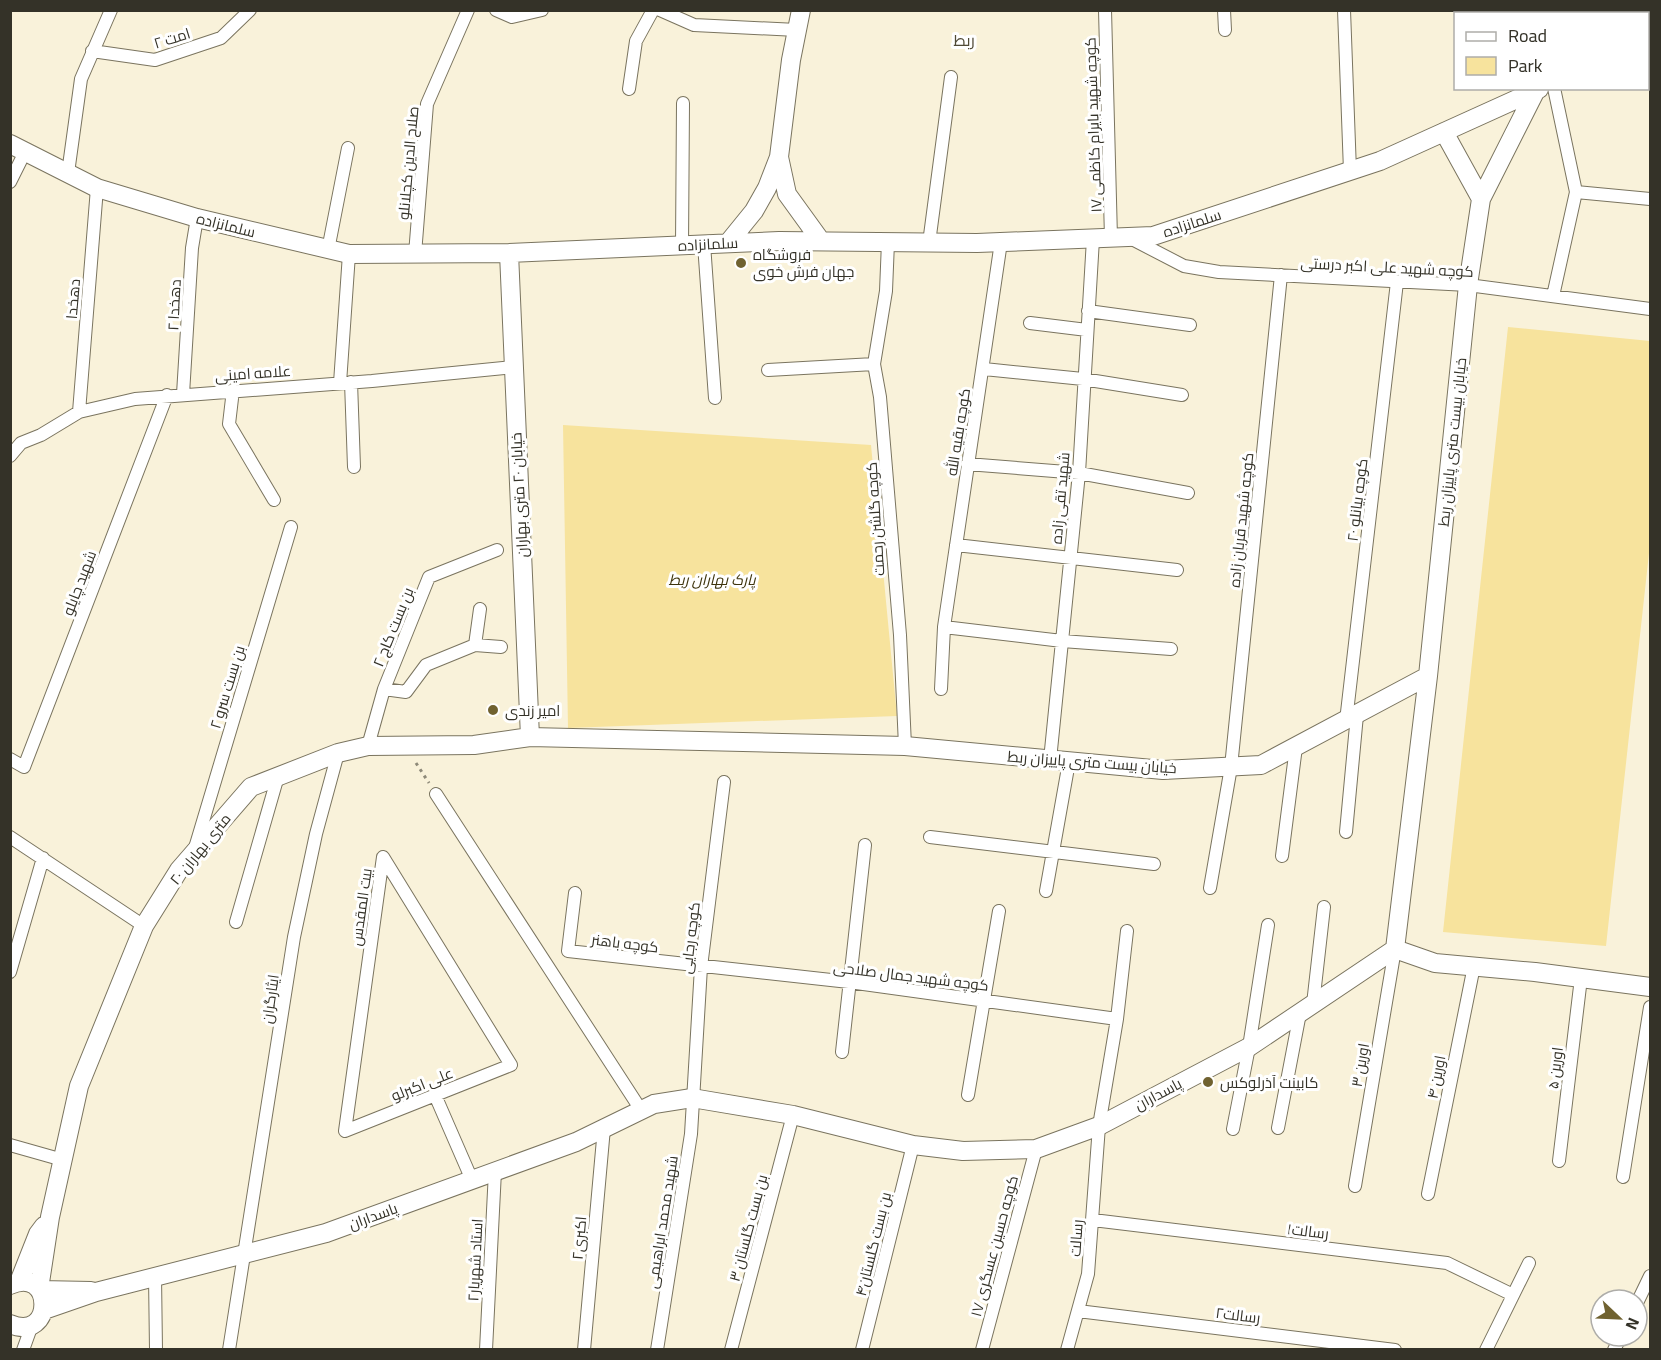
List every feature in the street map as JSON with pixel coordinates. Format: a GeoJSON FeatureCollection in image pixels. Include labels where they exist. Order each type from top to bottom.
{"type":"FeatureCollection","features":[{"type":"Feature","properties":{"kind":"street"},"geometry":{"type":"LineString","coordinates":[[68,174],[81,79],[111,10]]}},
{"type":"Feature","properties":{"kind":"street","name":"امت ۲"},"geometry":{"type":"LineString","coordinates":[[92,51],[155,60],[221,38],[250,10]]}},
{"type":"Feature","properties":{"kind":"street","name":"صلاح الدین کچلانلو"},"geometry":{"type":"LineString","coordinates":[[415,254],[427,104],[468,10]]}},
{"type":"Feature","properties":{"kind":"street"},"geometry":{"type":"LineString","coordinates":[[496,10],[512,17],[542,10]]}},
{"type":"Feature","properties":{"kind":"street"},"geometry":{"type":"LineString","coordinates":[[629,89],[636,41],[653,10]]}},
{"type":"Feature","properties":{"kind":"street"},"geometry":{"type":"LineString","coordinates":[[660,10],[687,16],[694,25],[797,30]]}},
{"type":"Feature","properties":{"kind":"street"},"geometry":{"type":"LineString","coordinates":[[728,243],[754,211],[767,188],[778,157],[801,10]]}},
{"type":"Feature","properties":{"kind":"street","name":"کوچه شهید بایرام کاظمی ۱۷"},"geometry":{"type":"LineString","coordinates":[[1105,10],[1110,238]]}},
{"type":"Feature","properties":{"kind":"street"},"geometry":{"type":"LineString","coordinates":[[1224,10],[1225,30]]}},
{"type":"Feature","properties":{"kind":"street"},"geometry":{"type":"LineString","coordinates":[[1344,10],[1350,171]]}},
{"type":"Feature","properties":{"kind":"street"},"geometry":{"type":"LineString","coordinates":[[929,243],[951,77]]}},
{"type":"Feature","properties":{"kind":"street","name":"سلمانزاده"},"geometry":{"type":"LineString","coordinates":[[18,148],[98,188],[197,218],[349,254],[509,253],[821,241],[929,243],[1110,238],[1153,236],[1380,161],[1538,90]]}},
{"type":"Feature","properties":{"kind":"street","name":"خیابان بیست متری پاییزان ربط"},"geometry":{"type":"LineString","coordinates":[[530,737],[905,746],[1163,770],[1261,765],[1428,676],[1468,285],[1481,199],[1538,90]]}},
{"type":"Feature","properties":{"kind":"street"},"geometry":{"type":"LineString","coordinates":[[1553,296],[1576,192],[1554,90]]}},
{"type":"Feature","properties":{"kind":"street"},"geometry":{"type":"LineString","coordinates":[[682,245],[683,103]]}},
{"type":"Feature","properties":{"kind":"street"},"geometry":{"type":"LineString","coordinates":[[1444,132],[1481,199]]}},
{"type":"Feature","properties":{"kind":"street"},"geometry":{"type":"LineString","coordinates":[[10,182],[18,148]]}},
{"type":"Feature","properties":{"kind":"street"},"geometry":{"type":"LineString","coordinates":[[328,250],[348,148]]}},
{"type":"Feature","properties":{"kind":"street"},"geometry":{"type":"LineString","coordinates":[[778,157],[787,194],[821,241]]}},
{"type":"Feature","properties":{"kind":"street","name":"دهخدا"},"geometry":{"type":"LineString","coordinates":[[79,412],[98,188]]}},
{"type":"Feature","properties":{"kind":"street"},"geometry":{"type":"LineString","coordinates":[[1576,192],[1650,199]]}},
{"type":"Feature","properties":{"kind":"street","name":"دهخدا ۲"},"geometry":{"type":"LineString","coordinates":[[183,394],[192,248],[197,218]]}},
{"type":"Feature","properties":{"kind":"street","name":"کوچه شهید علی اکبر درستی"},"geometry":{"type":"LineString","coordinates":[[1110,238],[1184,266],[1219,272],[1468,285],[1650,309]]}},
{"type":"Feature","properties":{"kind":"street","name":"شهید تقی زاده"},"geometry":{"type":"LineString","coordinates":[[1050,760],[1079,473],[1088,311],[1110,238]]}},
{"type":"Feature","properties":{"kind":"street","name":"کوچه گلشن رحمت"},"geometry":{"type":"LineString","coordinates":[[888,242],[886,291],[874,364],[880,397],[900,635],[905,746]]}},
{"type":"Feature","properties":{"kind":"street","name":"کوچه بقیه الله"},"geometry":{"type":"LineString","coordinates":[[941,689],[944,627],[1001,242]]}},
{"type":"Feature","properties":{"kind":"street"},"geometry":{"type":"LineString","coordinates":[[704,244],[714,398]]}},
{"type":"Feature","properties":{"kind":"street","name":"خیابان ۲۰ متری بهاران"},"geometry":{"type":"LineString","coordinates":[[509,253],[530,737]]}},
{"type":"Feature","properties":{"kind":"street"},"geometry":{"type":"LineString","coordinates":[[349,254],[345,382],[354,467]]}},
{"type":"Feature","properties":{"kind":"street","name":"کوچه شهید قربان زاده"},"geometry":{"type":"LineString","coordinates":[[1210,888],[1231,767],[1281,276]]}},
{"type":"Feature","properties":{"kind":"street","name":"کوچه بیانلو ۲۰"},"geometry":{"type":"LineString","coordinates":[[1346,832],[1351,718],[1397,282]]}},
{"type":"Feature","properties":{"kind":"street"},"geometry":{"type":"LineString","coordinates":[[1088,311],[1190,325]]}},
{"type":"Feature","properties":{"kind":"street"},"geometry":{"type":"LineString","coordinates":[[1029,323],[1087,330]]}},
{"type":"Feature","properties":{"kind":"street"},"geometry":{"type":"LineString","coordinates":[[768,370],[874,364]]}},
{"type":"Feature","properties":{"kind":"street","name":"علامه امینی"},"geometry":{"type":"LineString","coordinates":[[10,456],[16,440],[41,435],[79,412],[135,399],[514,366]]}},
{"type":"Feature","properties":{"kind":"street"},"geometry":{"type":"LineString","coordinates":[[984,369],[1083,379],[1182,395]]}},
{"type":"Feature","properties":{"kind":"street"},"geometry":{"type":"LineString","coordinates":[[233,390],[229,424],[274,500]]}},
{"type":"Feature","properties":{"kind":"street","name":"شهید چایلو"},"geometry":{"type":"LineString","coordinates":[[10,759],[24,767],[167,395]]}},
{"type":"Feature","properties":{"kind":"street"},"geometry":{"type":"LineString","coordinates":[[967,464],[1079,473],[1188,493]]}},
{"type":"Feature","properties":{"kind":"street","name":"بن بست سرو ۲"},"geometry":{"type":"LineString","coordinates":[[192,856],[291,527]]}},
{"type":"Feature","properties":{"kind":"street"},"geometry":{"type":"LineString","coordinates":[[956,545],[1177,570]]}},
{"type":"Feature","properties":{"kind":"street","name":"بن بست کاج ۲"},"geometry":{"type":"LineString","coordinates":[[368,746],[384,689],[429,577],[497,549]]}},
{"type":"Feature","properties":{"kind":"street"},"geometry":{"type":"LineString","coordinates":[[475,645],[480,609]]}},
{"type":"Feature","properties":{"kind":"street"},"geometry":{"type":"LineString","coordinates":[[944,627],[1062,641],[1171,650]]}},
{"type":"Feature","properties":{"kind":"street"},"geometry":{"type":"LineString","coordinates":[[384,689],[406,692],[426,665],[475,645],[501,647]]}},
{"type":"Feature","properties":{"kind":"street"},"geometry":{"type":"LineString","coordinates":[[1428,676],[1395,949],[1435,963],[1650,987]]}},
{"type":"Feature","properties":{"kind":"street","name":"۲۰ متری بهاران"},"geometry":{"type":"LineString","coordinates":[[44,1310],[39,1290],[50,1217],[79,1086],[144,926],[179,870],[251,787],[338,753],[368,746],[474,745],[530,737]]}},
{"type":"Feature","properties":{"kind":"street"},"geometry":{"type":"LineString","coordinates":[[1282,856],[1296,747]]}},
{"type":"Feature","properties":{"kind":"street","name":"ایثارگران"},"geometry":{"type":"LineString","coordinates":[[229,1350],[294,937],[316,834],[338,753]]}},
{"type":"Feature","properties":{"kind":"street"},"geometry":{"type":"LineString","coordinates":[[1046,891],[1070,762]]}},
{"type":"Feature","properties":{"kind":"street"},"geometry":{"type":"LineString","coordinates":[[236,922],[278,776]]}},
{"type":"Feature","properties":{"kind":"street","name":"کوچه رجایی"},"geometry":{"type":"LineString","coordinates":[[692,1098],[701,967],[724,782]]}},
{"type":"Feature","properties":{"kind":"street"},"geometry":{"type":"LineString","coordinates":[[436,794],[641,1110]]}},
{"type":"Feature","properties":{"kind":"street"},"geometry":{"type":"LineString","coordinates":[[10,837],[144,926]]}},
{"type":"Feature","properties":{"kind":"street"},"geometry":{"type":"LineString","coordinates":[[930,837],[1054,850],[1154,864]]}},
{"type":"Feature","properties":{"kind":"street"},"geometry":{"type":"LineString","coordinates":[[842,1052],[865,845]]}},
{"type":"Feature","properties":{"kind":"street","name":"بیت المقدس"},"geometry":{"type":"LineString","coordinates":[[345,1131],[383,857],[511,1065]]}},
{"type":"Feature","properties":{"kind":"street"},"geometry":{"type":"LineString","coordinates":[[10,972],[43,858]]}},
{"type":"Feature","properties":{"kind":"street","name":"کوچه باهنر"},"geometry":{"type":"LineString","coordinates":[[575,893],[568,951],[701,967]]}},
{"type":"Feature","properties":{"kind":"street"},"geometry":{"type":"LineString","coordinates":[[1278,1128],[1307,1008],[1324,907]]}},
{"type":"Feature","properties":{"kind":"street"},"geometry":{"type":"LineString","coordinates":[[968,1095],[999,910]]}},
{"type":"Feature","properties":{"kind":"street"},"geometry":{"type":"LineString","coordinates":[[1233,1129],[1249,1047],[1268,925]]}},
{"type":"Feature","properties":{"kind":"street","name":"رسالت"},"geometry":{"type":"LineString","coordinates":[[1067,1350],[1088,1274],[1099,1126],[1117,1019],[1127,931]]}},
{"type":"Feature","properties":{"kind":"street","name":"پاسداران"},"geometry":{"type":"LineString","coordinates":[[44,1310],[96,1292],[326,1233],[576,1142],[654,1104],[692,1098],[793,1115],[913,1145],[963,1151],[1036,1149],[1099,1126],[1249,1047],[1395,949]]}},
{"type":"Feature","properties":{"kind":"street","name":"اورین ۳"},"geometry":{"type":"LineString","coordinates":[[1355,1186],[1395,949]]}},
{"type":"Feature","properties":{"kind":"street","name":"اورین ۴"},"geometry":{"type":"LineString","coordinates":[[1428,1194],[1474,966]]}},
{"type":"Feature","properties":{"kind":"street","name":"کوچه شهید جمال صلاحی"},"geometry":{"type":"LineString","coordinates":[[701,967],[849,982],[1117,1019]]}},
{"type":"Feature","properties":{"kind":"street","name":"اورین ۵"},"geometry":{"type":"LineString","coordinates":[[1559,1161],[1581,978]]}},
{"type":"Feature","properties":{"kind":"street"},"geometry":{"type":"LineString","coordinates":[[1623,1177],[1650,1007]]}},
{"type":"Feature","properties":{"kind":"street","name":"علی اکبرلو"},"geometry":{"type":"LineString","coordinates":[[345,1131],[511,1065]]}},
{"type":"Feature","properties":{"kind":"street"},"geometry":{"type":"LineString","coordinates":[[435,1095],[472,1180]]}},
{"type":"Feature","properties":{"kind":"street","name":"شهید محمد ابراهیمی"},"geometry":{"type":"LineString","coordinates":[[657,1350],[691,1134],[692,1098]]}},
{"type":"Feature","properties":{"kind":"street","name":"بن بست گلستان ۳"},"geometry":{"type":"LineString","coordinates":[[731,1350],[793,1115]]}},
{"type":"Feature","properties":{"kind":"street","name":"اکبری۲"},"geometry":{"type":"LineString","coordinates":[[584,1350],[604,1128]]}},
{"type":"Feature","properties":{"kind":"street"},"geometry":{"type":"LineString","coordinates":[[10,1145],[63,1160]]}},
{"type":"Feature","properties":{"kind":"street","name":"بن بست گلستان۴"},"geometry":{"type":"LineString","coordinates":[[862,1350],[913,1145]]}},
{"type":"Feature","properties":{"kind":"street","name":"کوچه حسین عسگری ۱۷"},"geometry":{"type":"LineString","coordinates":[[982,1350],[1036,1149]]}},
{"type":"Feature","properties":{"kind":"street","name":"استاد شهریار۲"},"geometry":{"type":"LineString","coordinates":[[486,1350],[495,1171]]}},
{"type":"Feature","properties":{"kind":"street","name":"۲۰ متری بهاران"},"geometry":{"type":"LineString","coordinates":[[15,1283],[38,1234],[50,1217]]}},
{"type":"Feature","properties":{"kind":"street","name":"رسالت۱"},"geometry":{"type":"LineString","coordinates":[[1093,1220],[1447,1263],[1514,1295]]}},
{"type":"Feature","properties":{"kind":"street"},"geometry":{"type":"LineString","coordinates":[[1486,1350],[1529,1263]]}},
{"type":"Feature","properties":{"kind":"street"},"geometry":{"type":"LineString","coordinates":[[156,1276],[156,1350]]}},
{"type":"Feature","properties":{"kind":"street","name":"پاسداران"},"geometry":{"type":"LineString","coordinates":[[15,1283],[30,1283],[39,1290],[96,1292]]}},
{"type":"Feature","properties":{"kind":"street"},"geometry":{"type":"LineString","coordinates":[[23,1350],[32,1325],[44,1310]]}},
{"type":"Feature","properties":{"kind":"street","name":"رسالت۲"},"geometry":{"type":"LineString","coordinates":[[1078,1311],[1395,1350]]}},
{"type":"Feature","properties":{"kind":"street"},"geometry":{"type":"LineString","coordinates":[[10,1324],[19,1327],[32,1325]]}},
{"type":"Feature","properties":{"kind":"path"},"geometry":{"type":"LineString","coordinates":[[405,746],[436,794]]}},
{"type":"Feature","properties":{"kind":"green space"},"geometry":{"type":"Polygon","coordinates":[[[1508,327],[1650,341],[1650,544],[1606,946],[1443,932],[1508,327]]]}},
{"type":"Feature","properties":{"kind":"green space","name":"پارک بهاران ربط"},"geometry":{"type":"Polygon","coordinates":[[[563,425],[871,445],[897,716],[568,728],[563,425]]]}},
{"type":"Feature","properties":{"kind":"place","name":"فروشگاه جهان فرش خوی"},"geometry":{"type":"Point","coordinates":[741,263]}},
{"type":"Feature","properties":{"kind":"place","name":"امیر زندی"},"geometry":{"type":"Point","coordinates":[493,710]}},
{"type":"Feature","properties":{"kind":"place","name":"کابینت آذرلوکس"},"geometry":{"type":"Point","coordinates":[1208,1082]}},
{"type":"Feature","properties":{"kind":"district","name":"ربط"},"geometry":{"type":"Point","coordinates":[964,40]}}]}
